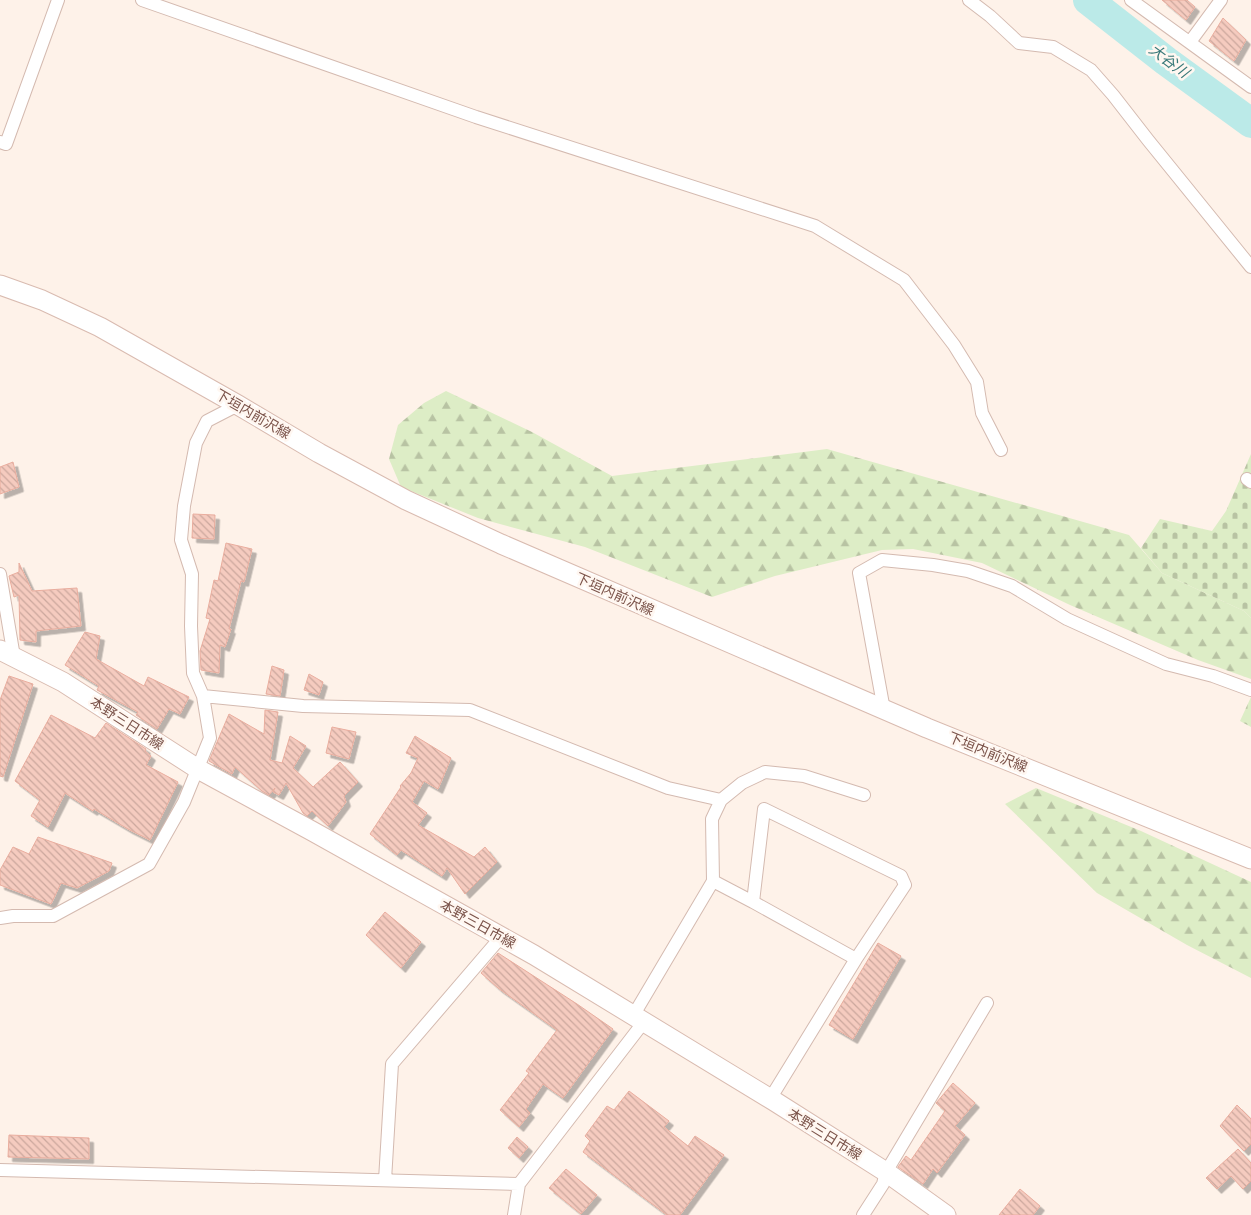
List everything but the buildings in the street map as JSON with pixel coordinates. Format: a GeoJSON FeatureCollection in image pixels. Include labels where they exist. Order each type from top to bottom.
{"type":"FeatureCollection","features":[{"type":"Feature","properties":{"kind":"main road","name":"下垣内前沢線"},"geometry":{"type":"LineString","coordinates":[[0,285],[42,300],[100,327],[319,453],[406,500],[622,597],[884,710],[1251,859]]}},
{"type":"Feature","properties":{"kind":"main road","name":"本野三日市線"},"geometry":{"type":"LineString","coordinates":[[7,654],[63,682],[198,769],[501,937],[770,1099],[886,1172],[946,1215]]}},
{"type":"Feature","properties":{"kind":"street"},"geometry":{"type":"LineString","coordinates":[[0,142],[6,144],[58,0]]}},
{"type":"Feature","properties":{"kind":"street"},"geometry":{"type":"LineString","coordinates":[[142,0],[476,117],[815,226],[904,280],[954,345],[977,382],[982,413],[1001,450]]}},
{"type":"Feature","properties":{"kind":"street"},"geometry":{"type":"LineString","coordinates":[[969,0],[990,16],[1019,43],[1053,47],[1091,70],[1251,267]]}},
{"type":"Feature","properties":{"kind":"street"},"geometry":{"type":"LineString","coordinates":[[1131,0],[1251,87]]}},
{"type":"Feature","properties":{"kind":"street"},"geometry":{"type":"LineString","coordinates":[[1190,42],[1221,0]]}},
{"type":"Feature","properties":{"kind":"street"},"geometry":{"type":"LineString","coordinates":[[0,918],[13,916],[53,916],[149,864],[184,802],[210,738],[203,696],[193,673],[190,626],[192,574],[181,540],[184,506],[196,443],[207,421],[238,405]]}},
{"type":"Feature","properties":{"kind":"street"},"geometry":{"type":"LineString","coordinates":[[884,710],[859,573],[882,560],[934,565],[968,571],[1012,586],[1067,619],[1166,664],[1212,676],[1251,690]]}},
{"type":"Feature","properties":{"kind":"street"},"geometry":{"type":"LineString","coordinates":[[0,574],[7,654]]}},
{"type":"Feature","properties":{"kind":"street"},"geometry":{"type":"LineString","coordinates":[[203,696],[302,706],[470,710],[668,788],[721,800]]}},
{"type":"Feature","properties":{"kind":"street"},"geometry":{"type":"LineString","coordinates":[[514,1215],[519,1184],[638,1019],[713,881],[712,819],[721,800],[742,783],[765,772],[804,776],[864,795]]}},
{"type":"Feature","properties":{"kind":"street"},"geometry":{"type":"LineString","coordinates":[[753,902],[764,809],[901,876],[905,886],[856,960],[770,1099]]}},
{"type":"Feature","properties":{"kind":"street"},"geometry":{"type":"LineString","coordinates":[[713,881],[856,960]]}},
{"type":"Feature","properties":{"kind":"street"},"geometry":{"type":"LineString","coordinates":[[385,1180],[392,1064],[501,937]]}},
{"type":"Feature","properties":{"kind":"street"},"geometry":{"type":"LineString","coordinates":[[863,1215],[882,1184],[886,1172],[987,1003]]}},
{"type":"Feature","properties":{"kind":"street"},"geometry":{"type":"LineString","coordinates":[[0,1170],[519,1184]]}},
{"type":"Feature","properties":{"kind":"green space"},"geometry":{"type":"Polygon","coordinates":[[[446,391],[532,432],[612,476],[827,449],[1129,535],[1162,573],[1244,611],[1251,618],[1251,679],[1198,660],[1070,605],[982,563],[913,549],[882,550],[775,576],[712,597],[585,547],[478,518],[401,487],[389,459],[398,425],[424,403],[446,391]]]}},
{"type":"Feature","properties":{"kind":"green space"},"geometry":{"type":"Polygon","coordinates":[[[1251,454],[1251,618],[1244,611],[1162,573],[1141,548],[1160,519],[1212,531],[1226,511],[1251,454]]]}},
{"type":"Feature","properties":{"kind":"green space"},"geometry":{"type":"Polygon","coordinates":[[[1251,697],[1251,727],[1240,721],[1251,697]]]}},
{"type":"Feature","properties":{"kind":"green space"},"geometry":{"type":"Polygon","coordinates":[[[1036,788],[1141,831],[1251,882],[1251,978],[1187,945],[1097,893],[1005,804],[1036,788]]]}},
{"type":"Feature","properties":{"kind":"waterway","name":"大谷川"},"geometry":{"type":"LineString","coordinates":[[1088,0],[1166,61],[1251,123]]}}]}
